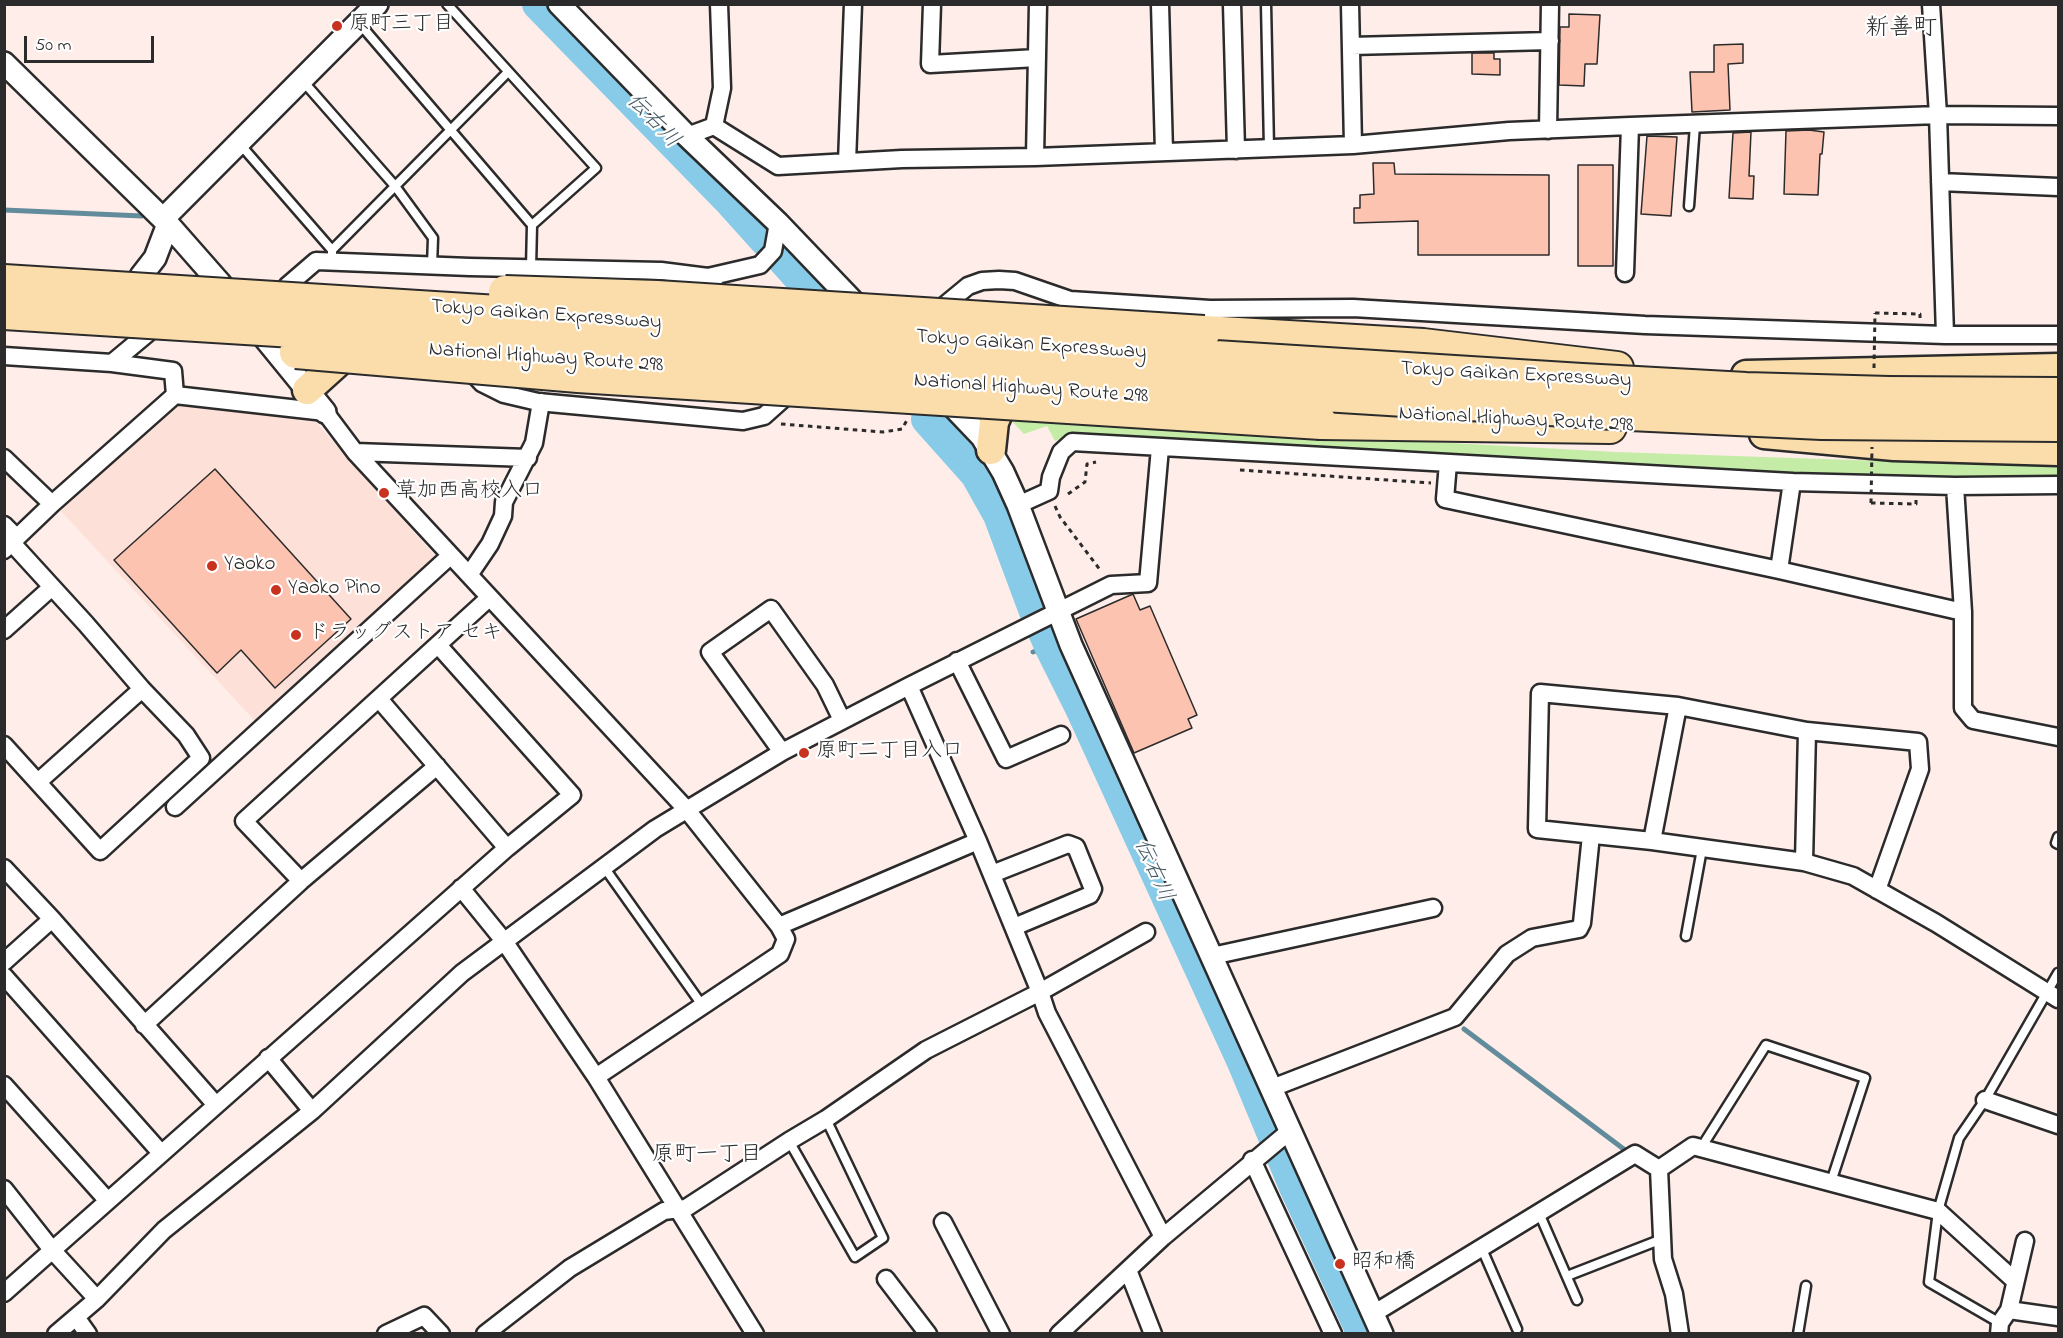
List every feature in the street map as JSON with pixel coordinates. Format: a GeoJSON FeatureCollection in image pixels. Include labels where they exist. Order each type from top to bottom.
{"type":"FeatureCollection","features":[{"type":"Feature","properties":{"kind":"highway"},"geometry":{"type":"LineString","coordinates":[[5,267],[141,276],[211,288],[418,289],[657,297],[1422,345],[1617,369]]}},
{"type":"Feature","properties":{"kind":"highway","name":"Tokyo Gaikan Expressway"},"geometry":{"type":"LineString","coordinates":[[4,281],[211,288],[1582,380],[1746,389],[2058,394]]}},
{"type":"Feature","properties":{"kind":"highway"},"geometry":{"type":"LineString","coordinates":[[211,288],[287,286],[1617,369],[1746,375],[2058,380]]}},
{"type":"Feature","properties":{"kind":"highway","name":"Tokyo Gaikan Expressway"},"geometry":{"type":"LineString","coordinates":[[4,313],[1630,414],[1822,423],[2058,425]]}},
{"type":"Feature","properties":{"kind":"highway"},"geometry":{"type":"LineString","coordinates":[[4,323],[192,343],[578,376],[1321,423],[1610,427]]}},
{"type":"Feature","properties":{"kind":"highway","name":"National Highway Route 298"},"geometry":{"type":"LineString","coordinates":[[4,323],[1610,427],[1890,438],[2058,439]]}},
{"type":"Feature","properties":{"kind":"highway"},"geometry":{"type":"LineString","coordinates":[[307,390],[338,362],[348,346]]}},
{"type":"Feature","properties":{"kind":"highway"},"geometry":{"type":"LineString","coordinates":[[1746,375],[2058,368]]}},
{"type":"Feature","properties":{"kind":"highway"},"geometry":{"type":"LineString","coordinates":[[991,450],[994,422],[1009,388]]}},
{"type":"Feature","properties":{"kind":"highway"},"geometry":{"type":"LineString","coordinates":[[1743,432],[1894,446],[2058,452]]}},
{"type":"Feature","properties":{"kind":"street"},"geometry":{"type":"LineString","coordinates":[[141,276],[155,258],[165,221],[238,143],[377,4]]}},
{"type":"Feature","properties":{"kind":"street"},"geometry":{"type":"LineString","coordinates":[[559,4],[687,136],[778,222],[982,436],[991,450],[1018,505],[1053,615],[1212,956],[1272,1088],[1288,1132],[1382,1334]]}},
{"type":"Feature","properties":{"kind":"street"},"geometry":{"type":"LineString","coordinates":[[714,126],[722,88],[719,4]]}},
{"type":"Feature","properties":{"kind":"street"},"geometry":{"type":"LineString","coordinates":[[847,162],[853,4]]}},
{"type":"Feature","properties":{"kind":"street"},"geometry":{"type":"LineString","coordinates":[[932,4],[930,64],[1037,58]]}},
{"type":"Feature","properties":{"kind":"street"},"geometry":{"type":"LineString","coordinates":[[1035,157],[1038,4]]}},
{"type":"Feature","properties":{"kind":"street"},"geometry":{"type":"LineString","coordinates":[[1160,4],[1164,152]]}},
{"type":"Feature","properties":{"kind":"street"},"geometry":{"type":"LineString","coordinates":[[1232,4],[1236,150]]}},
{"type":"Feature","properties":{"kind":"street"},"geometry":{"type":"LineString","coordinates":[[1350,4],[1353,145]]}},
{"type":"Feature","properties":{"kind":"street"},"geometry":{"type":"LineString","coordinates":[[1548,130],[1550,4]]}},
{"type":"Feature","properties":{"kind":"street"},"geometry":{"type":"LineString","coordinates":[[1931,4],[1938,115],[1945,335]]}},
{"type":"Feature","properties":{"kind":"street"},"geometry":{"type":"LineString","coordinates":[[1351,46],[1550,41]]}},
{"type":"Feature","properties":{"kind":"street"},"geometry":{"type":"LineString","coordinates":[[4,63],[165,221],[211,288],[266,340],[326,412],[355,452],[687,810],[779,926],[786,939],[780,954],[596,1077]]}},
{"type":"Feature","properties":{"kind":"street"},"geometry":{"type":"LineString","coordinates":[[714,126],[778,166],[902,159],[1035,157],[1353,145],[1509,131],[1630,126],[1938,115],[2058,116]]}},
{"type":"Feature","properties":{"kind":"street"},"geometry":{"type":"LineString","coordinates":[[687,136],[714,126]]}},
{"type":"Feature","properties":{"kind":"street"},"geometry":{"type":"LineString","coordinates":[[1625,273],[1630,126]]}},
{"type":"Feature","properties":{"kind":"street"},"geometry":{"type":"LineString","coordinates":[[1940,182],[2058,187]]}},
{"type":"Feature","properties":{"kind":"street"},"geometry":{"type":"LineString","coordinates":[[287,286],[316,261],[332,256],[432,266],[661,271],[708,277],[760,265],[773,251],[778,222]]}},
{"type":"Feature","properties":{"kind":"street"},"geometry":{"type":"LineString","coordinates":[[708,277],[736,314]]}},
{"type":"Feature","properties":{"kind":"street"},"geometry":{"type":"LineString","coordinates":[[937,327],[945,305],[956,294],[982,281],[999,280],[1015,281],[1070,300],[1210,309],[1353,308],[1645,325],[1945,335],[2058,336]]}},
{"type":"Feature","properties":{"kind":"street"},"geometry":{"type":"LineString","coordinates":[[112,363],[148,333]]}},
{"type":"Feature","properties":{"kind":"street"},"geometry":{"type":"LineString","coordinates":[[453,352],[482,383],[504,394],[542,402],[743,421],[764,416],[808,376]]}},
{"type":"Feature","properties":{"kind":"street"},"geometry":{"type":"LineString","coordinates":[[4,356],[112,363],[173,370],[175,394]]}},
{"type":"Feature","properties":{"kind":"street"},"geometry":{"type":"LineString","coordinates":[[11,544],[52,504],[175,394],[326,412]]}},
{"type":"Feature","properties":{"kind":"street"},"geometry":{"type":"LineString","coordinates":[[469,575],[490,544],[503,516],[504,502],[528,458],[534,443],[542,402]]}},
{"type":"Feature","properties":{"kind":"street"},"geometry":{"type":"LineString","coordinates":[[1018,505],[1049,491],[1051,477],[1061,452],[1072,442],[1792,482],[1955,486],[2058,485]]}},
{"type":"Feature","properties":{"kind":"street"},"geometry":{"type":"LineString","coordinates":[[56,1334],[97,1299],[164,1230],[312,1111],[462,973],[655,829],[782,752],[957,661],[1112,585],[1148,583],[1160,448]]}},
{"type":"Feature","properties":{"kind":"street"},"geometry":{"type":"LineString","coordinates":[[355,452],[528,458]]}},
{"type":"Feature","properties":{"kind":"street"},"geometry":{"type":"LineString","coordinates":[[4,458],[52,504]]}},
{"type":"Feature","properties":{"kind":"street"},"geometry":{"type":"LineString","coordinates":[[1448,463],[1445,499],[1779,570],[1963,612]]}},
{"type":"Feature","properties":{"kind":"street"},"geometry":{"type":"LineString","coordinates":[[1779,570],[1792,482]]}},
{"type":"Feature","properties":{"kind":"street"},"geometry":{"type":"LineString","coordinates":[[1955,486],[1963,612],[1963,708],[1973,720],[2058,737]]}},
{"type":"Feature","properties":{"kind":"street"},"geometry":{"type":"LineString","coordinates":[[4,525],[11,544],[186,735],[201,758],[100,851],[4,745]]}},
{"type":"Feature","properties":{"kind":"street"},"geometry":{"type":"LineString","coordinates":[[176,807],[450,556]]}},
{"type":"Feature","properties":{"kind":"street"},"geometry":{"type":"LineString","coordinates":[[4,630],[52,587]]}},
{"type":"Feature","properties":{"kind":"street"},"geometry":{"type":"LineString","coordinates":[[301,881],[244,821],[489,598]]}},
{"type":"Feature","properties":{"kind":"street"},"geometry":{"type":"LineString","coordinates":[[782,752],[710,652],[771,609],[825,685],[842,720]]}},
{"type":"Feature","properties":{"kind":"street"},"geometry":{"type":"LineString","coordinates":[[4,1293],[461,888],[572,795],[438,645]]}},
{"type":"Feature","properties":{"kind":"street"},"geometry":{"type":"LineString","coordinates":[[957,661],[1006,759],[1061,735]]}},
{"type":"Feature","properties":{"kind":"street"},"geometry":{"type":"LineString","coordinates":[[909,686],[992,874],[1041,992],[1047,1013],[1163,1237]]}},
{"type":"Feature","properties":{"kind":"street"},"geometry":{"type":"LineString","coordinates":[[38,782],[141,688]]}},
{"type":"Feature","properties":{"kind":"street"},"geometry":{"type":"LineString","coordinates":[[1877,890],[1920,768],[1917,742],[1807,731],[1678,706],[1540,693],[1537,829],[1804,862],[1853,876],[1877,890],[1936,923],[2053,995]]}},
{"type":"Feature","properties":{"kind":"street"},"geometry":{"type":"LineString","coordinates":[[379,699],[507,848]]}},
{"type":"Feature","properties":{"kind":"street"},"geometry":{"type":"LineString","coordinates":[[1652,842],[1678,706]]}},
{"type":"Feature","properties":{"kind":"street"},"geometry":{"type":"LineString","coordinates":[[1804,862],[1807,731]]}},
{"type":"Feature","properties":{"kind":"street"},"geometry":{"type":"LineString","coordinates":[[144,1025],[301,881],[437,766]]}},
{"type":"Feature","properties":{"kind":"street"},"geometry":{"type":"LineString","coordinates":[[1272,1088],[1455,1017],[1507,954],[1532,938],[1579,929],[1582,923],[1591,835]]}},
{"type":"Feature","properties":{"kind":"street"},"geometry":{"type":"LineString","coordinates":[[779,926],[978,841]]}},
{"type":"Feature","properties":{"kind":"street"},"geometry":{"type":"LineString","coordinates":[[992,874],[1068,844],[1076,847],[1093,889],[1090,895],[1014,927]]}},
{"type":"Feature","properties":{"kind":"street"},"geometry":{"type":"LineString","coordinates":[[4,868],[216,1105]]}},
{"type":"Feature","properties":{"kind":"street"},"geometry":{"type":"LineString","coordinates":[[461,888],[504,941],[596,1077],[755,1334]]}},
{"type":"Feature","properties":{"kind":"street"},"geometry":{"type":"LineString","coordinates":[[1212,956],[1433,908]]}},
{"type":"Feature","properties":{"kind":"street"},"geometry":{"type":"LineString","coordinates":[[4,962],[52,919]]}},
{"type":"Feature","properties":{"kind":"street"},"geometry":{"type":"LineString","coordinates":[[485,1334],[570,1268],[664,1211],[686,1209],[826,1119],[926,1050],[1041,992],[1146,932]]}},
{"type":"Feature","properties":{"kind":"street"},"geometry":{"type":"LineString","coordinates":[[4,976],[161,1153]]}},
{"type":"Feature","properties":{"kind":"street"},"geometry":{"type":"LineString","coordinates":[[268,1058],[312,1111]]}},
{"type":"Feature","properties":{"kind":"street"},"geometry":{"type":"LineString","coordinates":[[4,1085],[107,1200]]}},
{"type":"Feature","properties":{"kind":"street"},"geometry":{"type":"LineString","coordinates":[[1985,1100],[2058,1125]]}},
{"type":"Feature","properties":{"kind":"street"},"geometry":{"type":"LineString","coordinates":[[1059,1334],[1163,1237],[1288,1132]]}},
{"type":"Feature","properties":{"kind":"street"},"geometry":{"type":"LineString","coordinates":[[1659,1168],[1693,1146],[1938,1210],[2014,1280]]}},
{"type":"Feature","properties":{"kind":"street"},"geometry":{"type":"LineString","coordinates":[[1373,1314],[1635,1154],[1659,1168]]}},
{"type":"Feature","properties":{"kind":"street"},"geometry":{"type":"LineString","coordinates":[[1256,1157],[1333,1334]]}},
{"type":"Feature","properties":{"kind":"street"},"geometry":{"type":"LineString","coordinates":[[1659,1168],[1663,1259],[1674,1294],[1680,1334]]}},
{"type":"Feature","properties":{"kind":"street"},"geometry":{"type":"LineString","coordinates":[[4,1189],[53,1251],[97,1299]]}},
{"type":"Feature","properties":{"kind":"street"},"geometry":{"type":"LineString","coordinates":[[943,1222],[1001,1334]]}},
{"type":"Feature","properties":{"kind":"street"},"geometry":{"type":"LineString","coordinates":[[2025,1241],[2003,1322],[2058,1317]]}},
{"type":"Feature","properties":{"kind":"street"},"geometry":{"type":"LineString","coordinates":[[1128,1270],[1153,1334]]}},
{"type":"Feature","properties":{"kind":"street"},"geometry":{"type":"LineString","coordinates":[[886,1279],[928,1334]]}},
{"type":"Feature","properties":{"kind":"street"},"geometry":{"type":"LineString","coordinates":[[386,1334],[424,1316],[441,1334]]}},
{"type":"Feature","properties":{"kind":"street"},"geometry":{"type":"LineString","coordinates":[[76,1317],[88,1334]]}},
{"type":"Feature","properties":{"kind":"lane"},"geometry":{"type":"LineString","coordinates":[[447,4],[596,168],[532,225]]}},
{"type":"Feature","properties":{"kind":"lane"},"geometry":{"type":"LineString","coordinates":[[1266,4],[1269,148]]}},
{"type":"Feature","properties":{"kind":"lane"},"geometry":{"type":"LineString","coordinates":[[358,23],[532,225],[531,268]]}},
{"type":"Feature","properties":{"kind":"lane"},"geometry":{"type":"LineString","coordinates":[[238,143],[332,256],[395,186],[507,72]]}},
{"type":"Feature","properties":{"kind":"lane"},"geometry":{"type":"LineString","coordinates":[[301,80],[395,186],[433,238],[432,266]]}},
{"type":"Feature","properties":{"kind":"lane"},"geometry":{"type":"LineString","coordinates":[[1689,206],[1695,125]]}},
{"type":"Feature","properties":{"kind":"lane"},"geometry":{"type":"LineString","coordinates":[[2058,837],[2056,843],[2058,844]]}},
{"type":"Feature","properties":{"kind":"lane"},"geometry":{"type":"LineString","coordinates":[[1686,936],[1702,849]]}},
{"type":"Feature","properties":{"kind":"lane"},"geometry":{"type":"LineString","coordinates":[[604,867],[702,1005]]}},
{"type":"Feature","properties":{"kind":"lane"},"geometry":{"type":"LineString","coordinates":[[2003,1322],[1929,1282],[1938,1210],[1959,1138],[2053,995],[2058,973]]}},
{"type":"Feature","properties":{"kind":"lane"},"geometry":{"type":"LineString","coordinates":[[1701,1148],[1766,1045],[1865,1078],[1832,1182]]}},
{"type":"Feature","properties":{"kind":"lane"},"geometry":{"type":"LineString","coordinates":[[789,1141],[855,1257],[883,1238],[826,1119]]}},
{"type":"Feature","properties":{"kind":"lane"},"geometry":{"type":"LineString","coordinates":[[1539,1213],[1577,1300]]}},
{"type":"Feature","properties":{"kind":"lane"},"geometry":{"type":"LineString","coordinates":[[1567,1276],[1662,1239]]}},
{"type":"Feature","properties":{"kind":"lane"},"geometry":{"type":"LineString","coordinates":[[1482,1249],[1517,1329]]}},
{"type":"Feature","properties":{"kind":"lane"},"geometry":{"type":"LineString","coordinates":[[1798,1334],[1806,1286]]}},
{"type":"Feature","properties":{"kind":"path"},"geometry":{"type":"LineString","coordinates":[[1875,313],[1920,314]]}},
{"type":"Feature","properties":{"kind":"path"},"geometry":{"type":"LineString","coordinates":[[764,416],[774,424],[883,432],[902,429],[908,420]]}},
{"type":"Feature","properties":{"kind":"path"},"geometry":{"type":"LineString","coordinates":[[1068,495],[1085,482],[1087,464],[1097,461]]}},
{"type":"Feature","properties":{"kind":"path"},"geometry":{"type":"LineString","coordinates":[[1229,469],[1439,483]]}},
{"type":"Feature","properties":{"kind":"path"},"geometry":{"type":"LineString","coordinates":[[1049,491],[1060,516],[1112,585]]}},
{"type":"Feature","properties":{"kind":"path"},"geometry":{"type":"LineString","coordinates":[[1871,503],[1916,504]]}},
{"type":"Feature","properties":{"kind":"shaded area"},"geometry":{"type":"Polygon","coordinates":[[[180,404],[315,421],[435,556],[433,561],[256,722],[61,511],[172,406],[180,404]]]}},
{"type":"Feature","properties":{"kind":"green space"},"geometry":{"type":"Polygon","coordinates":[[[1010,419],[1616,452],[2058,464],[2058,479],[1882,479],[1741,473],[1074,434],[1055,441],[1047,426],[1024,434],[1010,419]]]}},
{"type":"Feature","properties":{"kind":"building"},"geometry":{"type":"Polygon","coordinates":[[[1569,14],[1600,15],[1597,64],[1585,64],[1584,86],[1559,85],[1560,27],[1569,27],[1569,14]]]}},
{"type":"Feature","properties":{"kind":"building"},"geometry":{"type":"Polygon","coordinates":[[[1743,44],[1743,63],[1728,64],[1730,110],[1692,112],[1690,72],[1714,72],[1714,45],[1743,44]]]}},
{"type":"Feature","properties":{"kind":"building"},"geometry":{"type":"Polygon","coordinates":[[[1472,53],[1494,53],[1494,59],[1500,59],[1500,75],[1472,74],[1472,53]]]}},
{"type":"Feature","properties":{"kind":"building"},"geometry":{"type":"Polygon","coordinates":[[[1786,131],[1824,132],[1822,154],[1820,154],[1818,195],[1784,194],[1786,131]]]}},
{"type":"Feature","properties":{"kind":"building"},"geometry":{"type":"Polygon","coordinates":[[[1751,132],[1749,176],[1754,176],[1753,199],[1729,198],[1733,133],[1751,132]]]}},
{"type":"Feature","properties":{"kind":"building"},"geometry":{"type":"Polygon","coordinates":[[[1647,136],[1677,137],[1671,216],[1641,214],[1647,136]]]}},
{"type":"Feature","properties":{"kind":"building"},"geometry":{"type":"Polygon","coordinates":[[[1373,163],[1394,163],[1395,174],[1549,175],[1549,255],[1418,255],[1418,221],[1354,223],[1354,208],[1360,208],[1360,195],[1374,194],[1373,163]]]}},
{"type":"Feature","properties":{"kind":"building"},"geometry":{"type":"Polygon","coordinates":[[[1578,165],[1613,165],[1613,266],[1578,266],[1578,165]]]}},
{"type":"Feature","properties":{"kind":"building","name":"Yaoko"},"geometry":{"type":"Polygon","coordinates":[[[215,469],[351,619],[275,688],[241,650],[217,673],[114,560],[215,469]]]}},
{"type":"Feature","properties":{"kind":"building"},"geometry":{"type":"Polygon","coordinates":[[[1133,594],[1140,610],[1150,606],[1197,715],[1188,719],[1192,728],[1134,753],[1076,619],[1133,594]]]}},
{"type":"Feature","properties":{"kind":"waterway","name":"伝右川"},"geometry":{"type":"LineString","coordinates":[[538,4],[765,240]]}},
{"type":"Feature","properties":{"kind":"waterway"},"geometry":{"type":"LineString","coordinates":[[4,210],[142,216]]}},
{"type":"Feature","properties":{"kind":"waterway","name":"伝右川"},"geometry":{"type":"LineString","coordinates":[[781,257],[829,311]]}},
{"type":"Feature","properties":{"kind":"waterway","name":"伝右川"},"geometry":{"type":"LineString","coordinates":[[927,419],[976,474],[999,515],[1050,646],[1081,708],[1243,1062],[1295,1187],[1363,1334]]}},
{"type":"Feature","properties":{"kind":"waterway"},"geometry":{"type":"LineString","coordinates":[[1033,652],[1050,646]]}},
{"type":"Feature","properties":{"kind":"waterway"},"geometry":{"type":"LineString","coordinates":[[1464,1029],[1629,1153]]}},
{"type":"Feature","properties":{"kind":"place","name":"原町三丁目"},"geometry":{"type":"Point","coordinates":[337,26]}},
{"type":"Feature","properties":{"kind":"place","name":"草加西高校入口"},"geometry":{"type":"Point","coordinates":[384,493]}},
{"type":"Feature","properties":{"kind":"place","name":"Yaoko"},"geometry":{"type":"Point","coordinates":[212,566]}},
{"type":"Feature","properties":{"kind":"place","name":"Yaoko Pino"},"geometry":{"type":"Point","coordinates":[276,590]}},
{"type":"Feature","properties":{"kind":"place","name":"ドラッグストア セキ"},"geometry":{"type":"Point","coordinates":[296,635]}},
{"type":"Feature","properties":{"kind":"place","name":"原町二丁目入口"},"geometry":{"type":"Point","coordinates":[804,753]}},
{"type":"Feature","properties":{"kind":"place","name":"昭和橋"},"geometry":{"type":"Point","coordinates":[1340,1264]}},
{"type":"Feature","properties":{"kind":"district","name":"新善町"},"geometry":{"type":"Point","coordinates":[1901,30]}},
{"type":"Feature","properties":{"kind":"district","name":"原町一丁目"},"geometry":{"type":"Point","coordinates":[707,1156]}}]}
